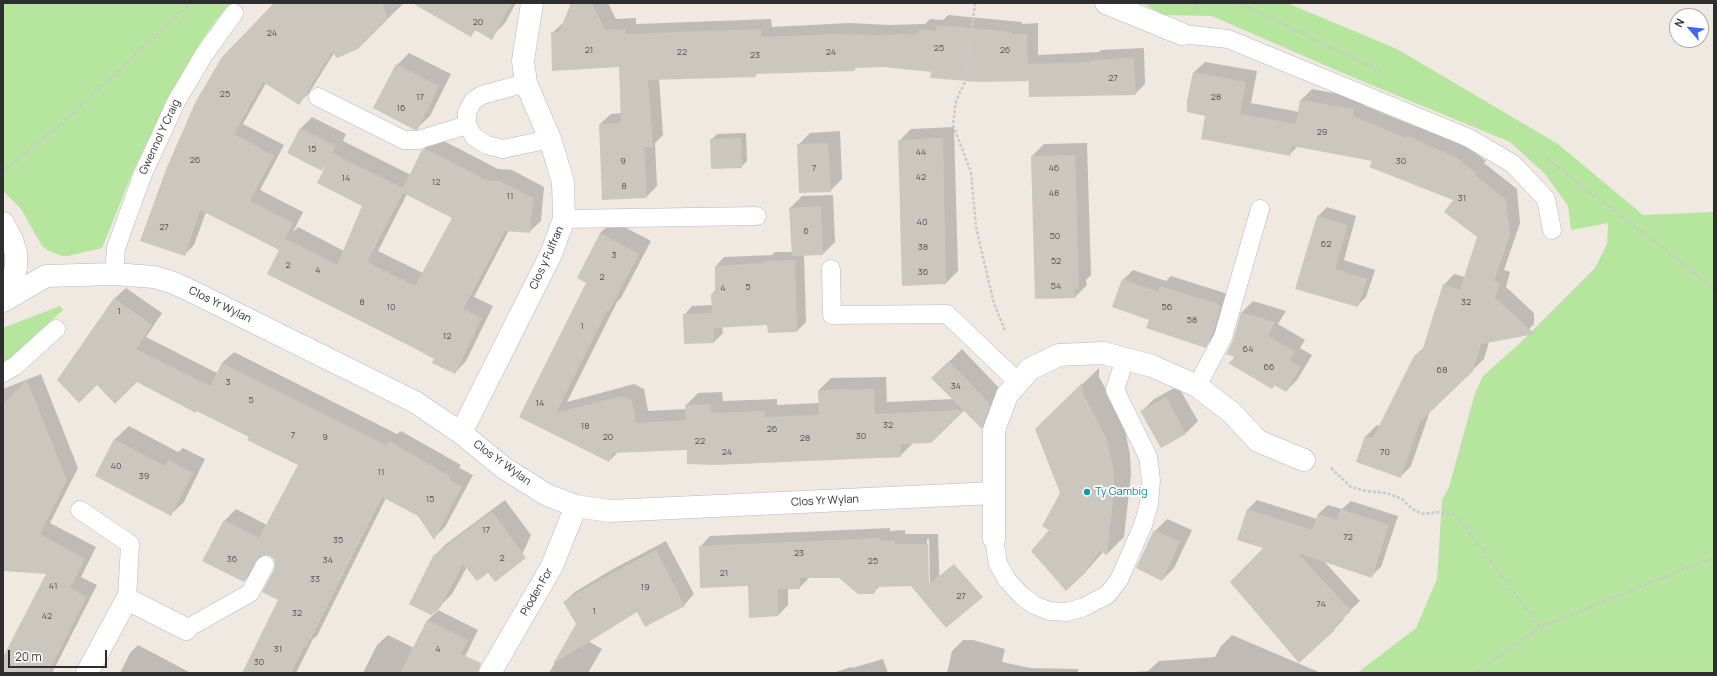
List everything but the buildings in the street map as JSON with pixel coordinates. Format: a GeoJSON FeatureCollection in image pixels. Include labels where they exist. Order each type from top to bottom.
{"type":"FeatureCollection","features":[{"type":"Feature","properties":{"kind":"street","name":"Clos y Fulfran"},"geometry":{"type":"LineString","coordinates":[[461,433],[551,254],[564,219],[563,182],[550,139],[526,83],[523,61],[532,3]]}},
{"type":"Feature","properties":{"kind":"street"},"geometry":{"type":"LineString","coordinates":[[1106,3],[1182,34]]}},
{"type":"Feature","properties":{"kind":"street"},"geometry":{"type":"LineString","coordinates":[[8,232],[28,259],[46,276]]}},
{"type":"Feature","properties":{"kind":"street"},"geometry":{"type":"LineString","coordinates":[[3,300],[13,280],[16,267],[16,253],[8,232]]}},
{"type":"Feature","properties":{"kind":"street","name":"Clos Yr Wylan"},"geometry":{"type":"LineString","coordinates":[[3,300],[46,276],[114,274],[154,278],[187,289],[415,402],[461,433],[504,468],[547,496],[576,506],[610,511],[994,493]]}},
{"type":"Feature","properties":{"kind":"street"},"geometry":{"type":"LineString","coordinates":[[994,539],[994,430],[1007,395],[1018,382],[1030,369],[1059,355],[1103,353],[1152,366],[1197,386],[1232,413],[1258,441],[1304,460]]}},
{"type":"Feature","properties":{"kind":"street","name":"Pioden For"},"geometry":{"type":"LineString","coordinates":[[490,673],[552,566],[576,506]]}},
{"type":"Feature","properties":{"kind":"street"},"geometry":{"type":"LineString","coordinates":[[87,673],[127,598],[186,629]]}},
{"type":"Feature","properties":{"kind":"lane","name":"Gwennol Y Craig"},"geometry":{"type":"LineString","coordinates":[[114,274],[116,248],[142,176],[176,102],[203,56],[234,13]]}},
{"type":"Feature","properties":{"kind":"lane"},"geometry":{"type":"LineString","coordinates":[[1182,34],[1228,39],[1469,138],[1513,164],[1546,199],[1552,230]]}},
{"type":"Feature","properties":{"kind":"lane"},"geometry":{"type":"LineString","coordinates":[[526,83],[482,95],[474,101],[467,112],[467,125],[474,137],[487,145],[503,149],[550,139]]}},
{"type":"Feature","properties":{"kind":"lane"},"geometry":{"type":"LineString","coordinates":[[318,97],[404,140],[418,140],[467,125]]}},
{"type":"Feature","properties":{"kind":"lane"},"geometry":{"type":"LineString","coordinates":[[1197,386],[1223,337],[1260,209]]}},
{"type":"Feature","properties":{"kind":"lane"},"geometry":{"type":"LineString","coordinates":[[564,219],[757,216]]}},
{"type":"Feature","properties":{"kind":"lane"},"geometry":{"type":"LineString","coordinates":[[831,269],[832,315],[947,314],[1018,382]]}},
{"type":"Feature","properties":{"kind":"lane"},"geometry":{"type":"LineString","coordinates":[[3,374],[15,366],[56,329]]}},
{"type":"Feature","properties":{"kind":"lane"},"geometry":{"type":"LineString","coordinates":[[994,539],[998,564],[1008,582],[1034,605],[1049,611],[1067,612],[1084,607],[1107,595],[1119,580],[1143,525],[1149,504],[1151,480],[1148,457],[1116,390],[1125,359]]}},
{"type":"Feature","properties":{"kind":"lane"},"geometry":{"type":"LineString","coordinates":[[80,510],[130,544],[127,598]]}},
{"type":"Feature","properties":{"kind":"lane"},"geometry":{"type":"LineString","coordinates":[[186,629],[250,593],[265,564]]}},
{"type":"Feature","properties":{"kind":"path"},"geometry":{"type":"LineString","coordinates":[[3,171],[59,126],[192,3]]}},
{"type":"Feature","properties":{"kind":"path"},"geometry":{"type":"LineString","coordinates":[[974,3],[964,82],[956,101],[953,126],[971,172],[976,227],[994,304],[1005,332]]}},
{"type":"Feature","properties":{"kind":"path"},"geometry":{"type":"LineString","coordinates":[[1304,460],[1309,448],[1351,486],[1366,491],[1387,493],[1402,499],[1412,509],[1423,514],[1439,512],[1453,515],[1462,522],[1540,627]]}},
{"type":"Feature","properties":{"kind":"path"},"geometry":{"type":"LineString","coordinates":[[1477,673],[1540,627],[1714,557]]}},
{"type":"Feature","properties":{"kind":"green space"},"geometry":{"type":"Polygon","coordinates":[[[3,3],[231,3],[217,19],[200,43],[175,86],[134,169],[102,248],[68,256],[62,256],[49,251],[42,246],[21,209],[3,191],[3,3]]]}},
{"type":"Feature","properties":{"kind":"green space"},"geometry":{"type":"Polygon","coordinates":[[[1142,3],[1287,3],[1397,49],[1558,144],[1643,215],[1714,212],[1714,673],[1357,673],[1416,628],[1437,579],[1442,500],[1449,487],[1475,393],[1483,376],[1519,344],[1595,268],[1607,244],[1608,223],[1571,230],[1568,206],[1545,174],[1510,142],[1345,74],[1212,16],[1164,15],[1142,3]]]}},
{"type":"Feature","properties":{"kind":"green space"},"geometry":{"type":"Polygon","coordinates":[[[60,306],[63,310],[3,364],[3,328],[60,306]]]}},
{"type":"Feature","properties":{"kind":"place","name":"Ty Gambig"},"geometry":{"type":"Point","coordinates":[1087,492]}}]}
